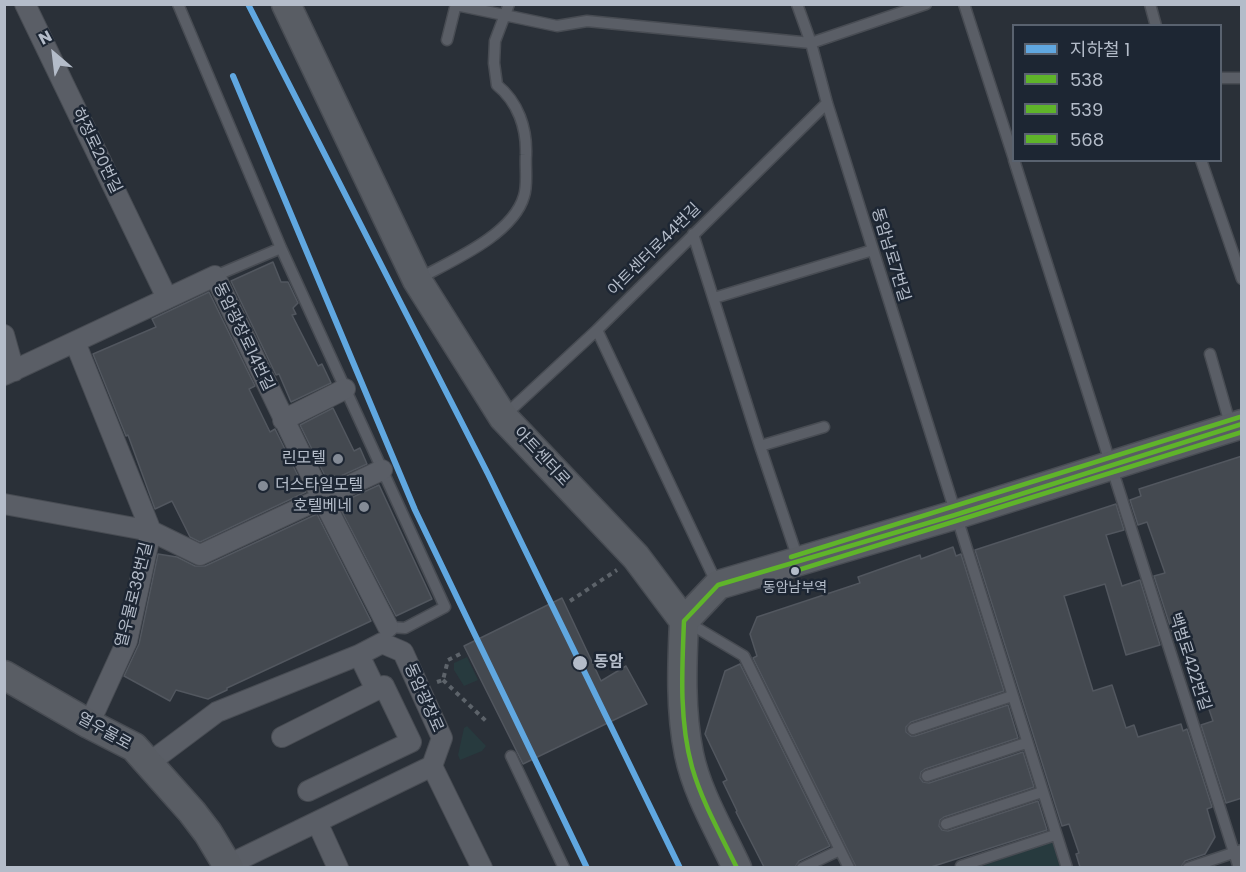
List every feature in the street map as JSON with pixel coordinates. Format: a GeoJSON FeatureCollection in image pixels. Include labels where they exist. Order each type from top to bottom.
{"type":"FeatureCollection","features":[{"type":"Feature","properties":{"kind":"street","name":"하정로20번길"},"geometry":{"type":"LineString","coordinates":[[25,4],[167,298]]}},
{"type":"Feature","properties":{"kind":"street","name":"아트센터로"},"geometry":{"type":"LineString","coordinates":[[286,4],[417,280],[503,417],[636,557],[684,621]]}},
{"type":"Feature","properties":{"kind":"street","name":"동암광장로14번길"},"geometry":{"type":"LineString","coordinates":[[9,373],[215,276],[385,635]]}},
{"type":"Feature","properties":{"kind":"street"},"geometry":{"type":"LineString","coordinates":[[4,335],[9,373]]}},
{"type":"Feature","properties":{"kind":"street","name":"열우물로38번길"},"geometry":{"type":"LineString","coordinates":[[75,342],[151,531],[127,641],[89,724]]}},
{"type":"Feature","properties":{"kind":"street"},"geometry":{"type":"LineString","coordinates":[[284,420],[345,389]]}},
{"type":"Feature","properties":{"kind":"street"},"geometry":{"type":"LineString","coordinates":[[737,867],[703,794],[689,754],[682,669],[684,621],[718,585],[955,515],[1236,425]]}},
{"type":"Feature","properties":{"kind":"street"},"geometry":{"type":"LineString","coordinates":[[322,498],[382,470]]}},
{"type":"Feature","properties":{"kind":"street","name":"열우물로38번길"},"geometry":{"type":"LineString","coordinates":[[4,504],[151,531],[200,555],[322,498]]}},
{"type":"Feature","properties":{"kind":"street"},"geometry":{"type":"LineString","coordinates":[[149,763],[217,712],[359,655],[385,635]]}},
{"type":"Feature","properties":{"kind":"street","name":"동암광장로"},"geometry":{"type":"LineString","coordinates":[[385,635],[403,652],[442,738],[432,766]]}},
{"type":"Feature","properties":{"kind":"street"},"geometry":{"type":"LineString","coordinates":[[359,655],[375,690]]}},
{"type":"Feature","properties":{"kind":"street","name":"열우물로"},"geometry":{"type":"LineString","coordinates":[[4,675],[134,747],[198,819],[228,866]]}},
{"type":"Feature","properties":{"kind":"street"},"geometry":{"type":"LineString","coordinates":[[282,737],[384,686],[411,742],[308,791]]}},
{"type":"Feature","properties":{"kind":"street"},"geometry":{"type":"LineString","coordinates":[[348,807],[360,766]]}},
{"type":"Feature","properties":{"kind":"street"},"geometry":{"type":"LineString","coordinates":[[228,866],[432,766],[482,867]]}},
{"type":"Feature","properties":{"kind":"street"},"geometry":{"type":"LineString","coordinates":[[317,822],[339,867]]}},
{"type":"Feature","properties":{"kind":"lane"},"geometry":{"type":"LineString","coordinates":[[178,4],[281,248],[445,608],[405,628],[385,635]]}},
{"type":"Feature","properties":{"kind":"lane","name":"동암남로7번길"},"geometry":{"type":"LineString","coordinates":[[797,4],[811,43],[826,103],[1026,743],[1067,867]]}},
{"type":"Feature","properties":{"kind":"lane"},"geometry":{"type":"LineString","coordinates":[[447,40],[456,5],[507,10],[557,26],[587,21],[811,43],[926,4]]}},
{"type":"Feature","properties":{"kind":"lane","name":"백범로422번길"},"geometry":{"type":"LineString","coordinates":[[964,4],[1012,154]]}},
{"type":"Feature","properties":{"kind":"lane"},"geometry":{"type":"LineString","coordinates":[[1150,4],[1155,24]]}},
{"type":"Feature","properties":{"kind":"lane"},"geometry":{"type":"LineString","coordinates":[[417,280],[486,242],[509,223],[524,196],[526,144],[520,115],[508,93],[498,85],[494,63],[495,41],[507,10]]}},
{"type":"Feature","properties":{"kind":"lane"},"geometry":{"type":"LineString","coordinates":[[1222,78],[1242,78]]}},
{"type":"Feature","properties":{"kind":"lane","name":"아트센터로44번길"},"geometry":{"type":"LineString","coordinates":[[503,417],[597,330],[826,103]]}},
{"type":"Feature","properties":{"kind":"lane","name":"백범로422번길"},"geometry":{"type":"LineString","coordinates":[[1015,162],[1238,851],[1239,867]]}},
{"type":"Feature","properties":{"kind":"lane"},"geometry":{"type":"LineString","coordinates":[[1202,162],[1242,279]]}},
{"type":"Feature","properties":{"kind":"lane"},"geometry":{"type":"LineString","coordinates":[[693,234],[760,446],[800,562]]}},
{"type":"Feature","properties":{"kind":"lane"},"geometry":{"type":"LineString","coordinates":[[215,276],[281,248]]}},
{"type":"Feature","properties":{"kind":"lane"},"geometry":{"type":"LineString","coordinates":[[714,298],[873,250]]}},
{"type":"Feature","properties":{"kind":"lane"},"geometry":{"type":"LineString","coordinates":[[597,330],[718,585]]}},
{"type":"Feature","properties":{"kind":"lane"},"geometry":{"type":"LineString","coordinates":[[1210,354],[1236,425]]}},
{"type":"Feature","properties":{"kind":"lane"},"geometry":{"type":"LineString","coordinates":[[760,446],[824,427]]}},
{"type":"Feature","properties":{"kind":"lane"},"geometry":{"type":"LineString","coordinates":[[684,621],[744,656],[849,867]]}},
{"type":"Feature","properties":{"kind":"lane"},"geometry":{"type":"LineString","coordinates":[[913,729],[1012,696]]}},
{"type":"Feature","properties":{"kind":"lane"},"geometry":{"type":"LineString","coordinates":[[927,776],[1026,743]]}},
{"type":"Feature","properties":{"kind":"lane"},"geometry":{"type":"LineString","coordinates":[[511,756],[564,867]]}},
{"type":"Feature","properties":{"kind":"lane"},"geometry":{"type":"LineString","coordinates":[[946,824],[1042,792]]}},
{"type":"Feature","properties":{"kind":"lane"},"geometry":{"type":"LineString","coordinates":[[961,866],[1055,835]]}},
{"type":"Feature","properties":{"kind":"lane"},"geometry":{"type":"LineString","coordinates":[[802,867],[840,850]]}},
{"type":"Feature","properties":{"kind":"lane"},"geometry":{"type":"LineString","coordinates":[[1188,867],[1238,851]]}},
{"type":"Feature","properties":{"kind":"path"},"geometry":{"type":"LineString","coordinates":[[570,601],[636,557]]}},
{"type":"Feature","properties":{"kind":"path"},"geometry":{"type":"LineString","coordinates":[[464,652],[448,660],[443,680],[487,722]]}},
{"type":"Feature","properties":{"kind":"green space"},"geometry":{"type":"Polygon","coordinates":[[[467,657],[478,680],[464,686],[454,670],[454,663],[467,657]]]}},
{"type":"Feature","properties":{"kind":"green space"},"geometry":{"type":"Polygon","coordinates":[[[467,726],[486,746],[482,751],[460,760],[458,755],[464,728],[467,726]]]}},
{"type":"Feature","properties":{"kind":"green space"},"geometry":{"type":"Polygon","coordinates":[[[1052,841],[1060,867],[977,868],[1052,841]]]}},
{"type":"Feature","properties":{"kind":"building"},"geometry":{"type":"Polygon","coordinates":[[[273,262],[281,282],[288,282],[298,303],[293,308],[296,314],[292,315],[318,366],[322,364],[331,383],[291,402],[231,281],[273,262]]]}},
{"type":"Feature","properties":{"kind":"building"},"geometry":{"type":"Polygon","coordinates":[[[209,292],[255,386],[249,389],[270,432],[275,429],[306,492],[200,542],[190,537],[172,501],[155,509],[128,435],[126,436],[93,354],[156,327],[152,319],[209,292]]]}},
{"type":"Feature","properties":{"kind":"building","name":"린모텔"},"geometry":{"type":"Polygon","coordinates":[[[333,408],[354,451],[360,448],[367,464],[328,482],[300,425],[333,408]]]}},
{"type":"Feature","properties":{"kind":"building"},"geometry":{"type":"Polygon","coordinates":[[[1242,456],[1242,798],[1226,803],[1201,725],[1213,721],[1187,642],[1184,638],[1175,641],[1154,576],[1165,573],[1147,522],[1138,525],[1130,500],[1141,496],[1139,489],[1242,456]]]}},
{"type":"Feature","properties":{"kind":"building"},"geometry":{"type":"Polygon","coordinates":[[[379,485],[432,599],[396,616],[338,504],[379,485]]]}},
{"type":"Feature","properties":{"kind":"building"},"geometry":{"type":"Polygon","coordinates":[[[1116,504],[1124,530],[1106,535],[1122,586],[1140,580],[1160,645],[1126,655],[1105,584],[1064,596],[1093,691],[1112,685],[1126,728],[1134,725],[1138,737],[1181,724],[1183,731],[1187,729],[1212,807],[1207,809],[1215,837],[1205,854],[1185,861],[1181,867],[1080,867],[1076,854],[1079,853],[1069,824],[1062,826],[975,550],[1116,504]]]}},
{"type":"Feature","properties":{"kind":"building"},"geometry":{"type":"Polygon","coordinates":[[[317,514],[371,621],[208,699],[176,690],[170,701],[124,676],[139,644],[158,554],[177,557],[195,566],[205,566],[317,514]]]}},
{"type":"Feature","properties":{"kind":"building"},"geometry":{"type":"Polygon","coordinates":[[[953,547],[956,556],[961,554],[1004,691],[911,722],[906,727],[906,732],[915,736],[1008,705],[1018,738],[925,769],[921,772],[920,778],[923,782],[929,783],[1023,752],[1034,787],[944,817],[940,820],[939,826],[942,830],[948,831],[1038,801],[1047,830],[931,867],[856,867],[753,658],[757,656],[750,634],[757,617],[860,583],[858,577],[920,555],[921,559],[953,547]]]}},
{"type":"Feature","properties":{"kind":"building"},"geometry":{"type":"Polygon","coordinates":[[[562,598],[601,681],[626,666],[647,704],[523,764],[464,646],[562,598]]]}},
{"type":"Feature","properties":{"kind":"building"},"geometry":{"type":"Polygon","coordinates":[[[740,664],[830,846],[799,861],[795,867],[764,867],[736,812],[723,782],[727,780],[705,734],[725,671],[740,664]]]}},
{"type":"Feature","properties":{"kind":"metro line","name":"1"},"geometry":{"type":"LineString","coordinates":[[248,4],[488,474],[680,868]]}},
{"type":"Feature","properties":{"kind":"metro line","name":"1"},"geometry":{"type":"LineString","coordinates":[[233,76],[415,510],[587,868]]}},
{"type":"Feature","properties":{"kind":"transit line","name":"568"},"geometry":{"type":"LineString","coordinates":[[791,557],[1240,417]]}},
{"type":"Feature","properties":{"kind":"transit line","name":"538"},"geometry":{"type":"LineString","coordinates":[[737,868],[696,780],[688,749],[683,713],[684,621],[718,585],[955,515],[1242,424]]}},
{"type":"Feature","properties":{"kind":"transit line","name":"539"},"geometry":{"type":"LineString","coordinates":[[795,571],[1242,432]]}},
{"type":"Feature","properties":{"kind":"place","name":"린모텔"},"geometry":{"type":"Point","coordinates":[338,459]}},
{"type":"Feature","properties":{"kind":"place","name":"더스타일모텔"},"geometry":{"type":"Point","coordinates":[263,486]}},
{"type":"Feature","properties":{"kind":"place","name":"호텔베네"},"geometry":{"type":"Point","coordinates":[364,507]}},
{"type":"Feature","properties":{"kind":"place","name":"동암남부역"},"geometry":{"type":"Point","coordinates":[795,571]}},
{"type":"Feature","properties":{"kind":"place","name":"동암"},"geometry":{"type":"Point","coordinates":[580,663]}}]}
